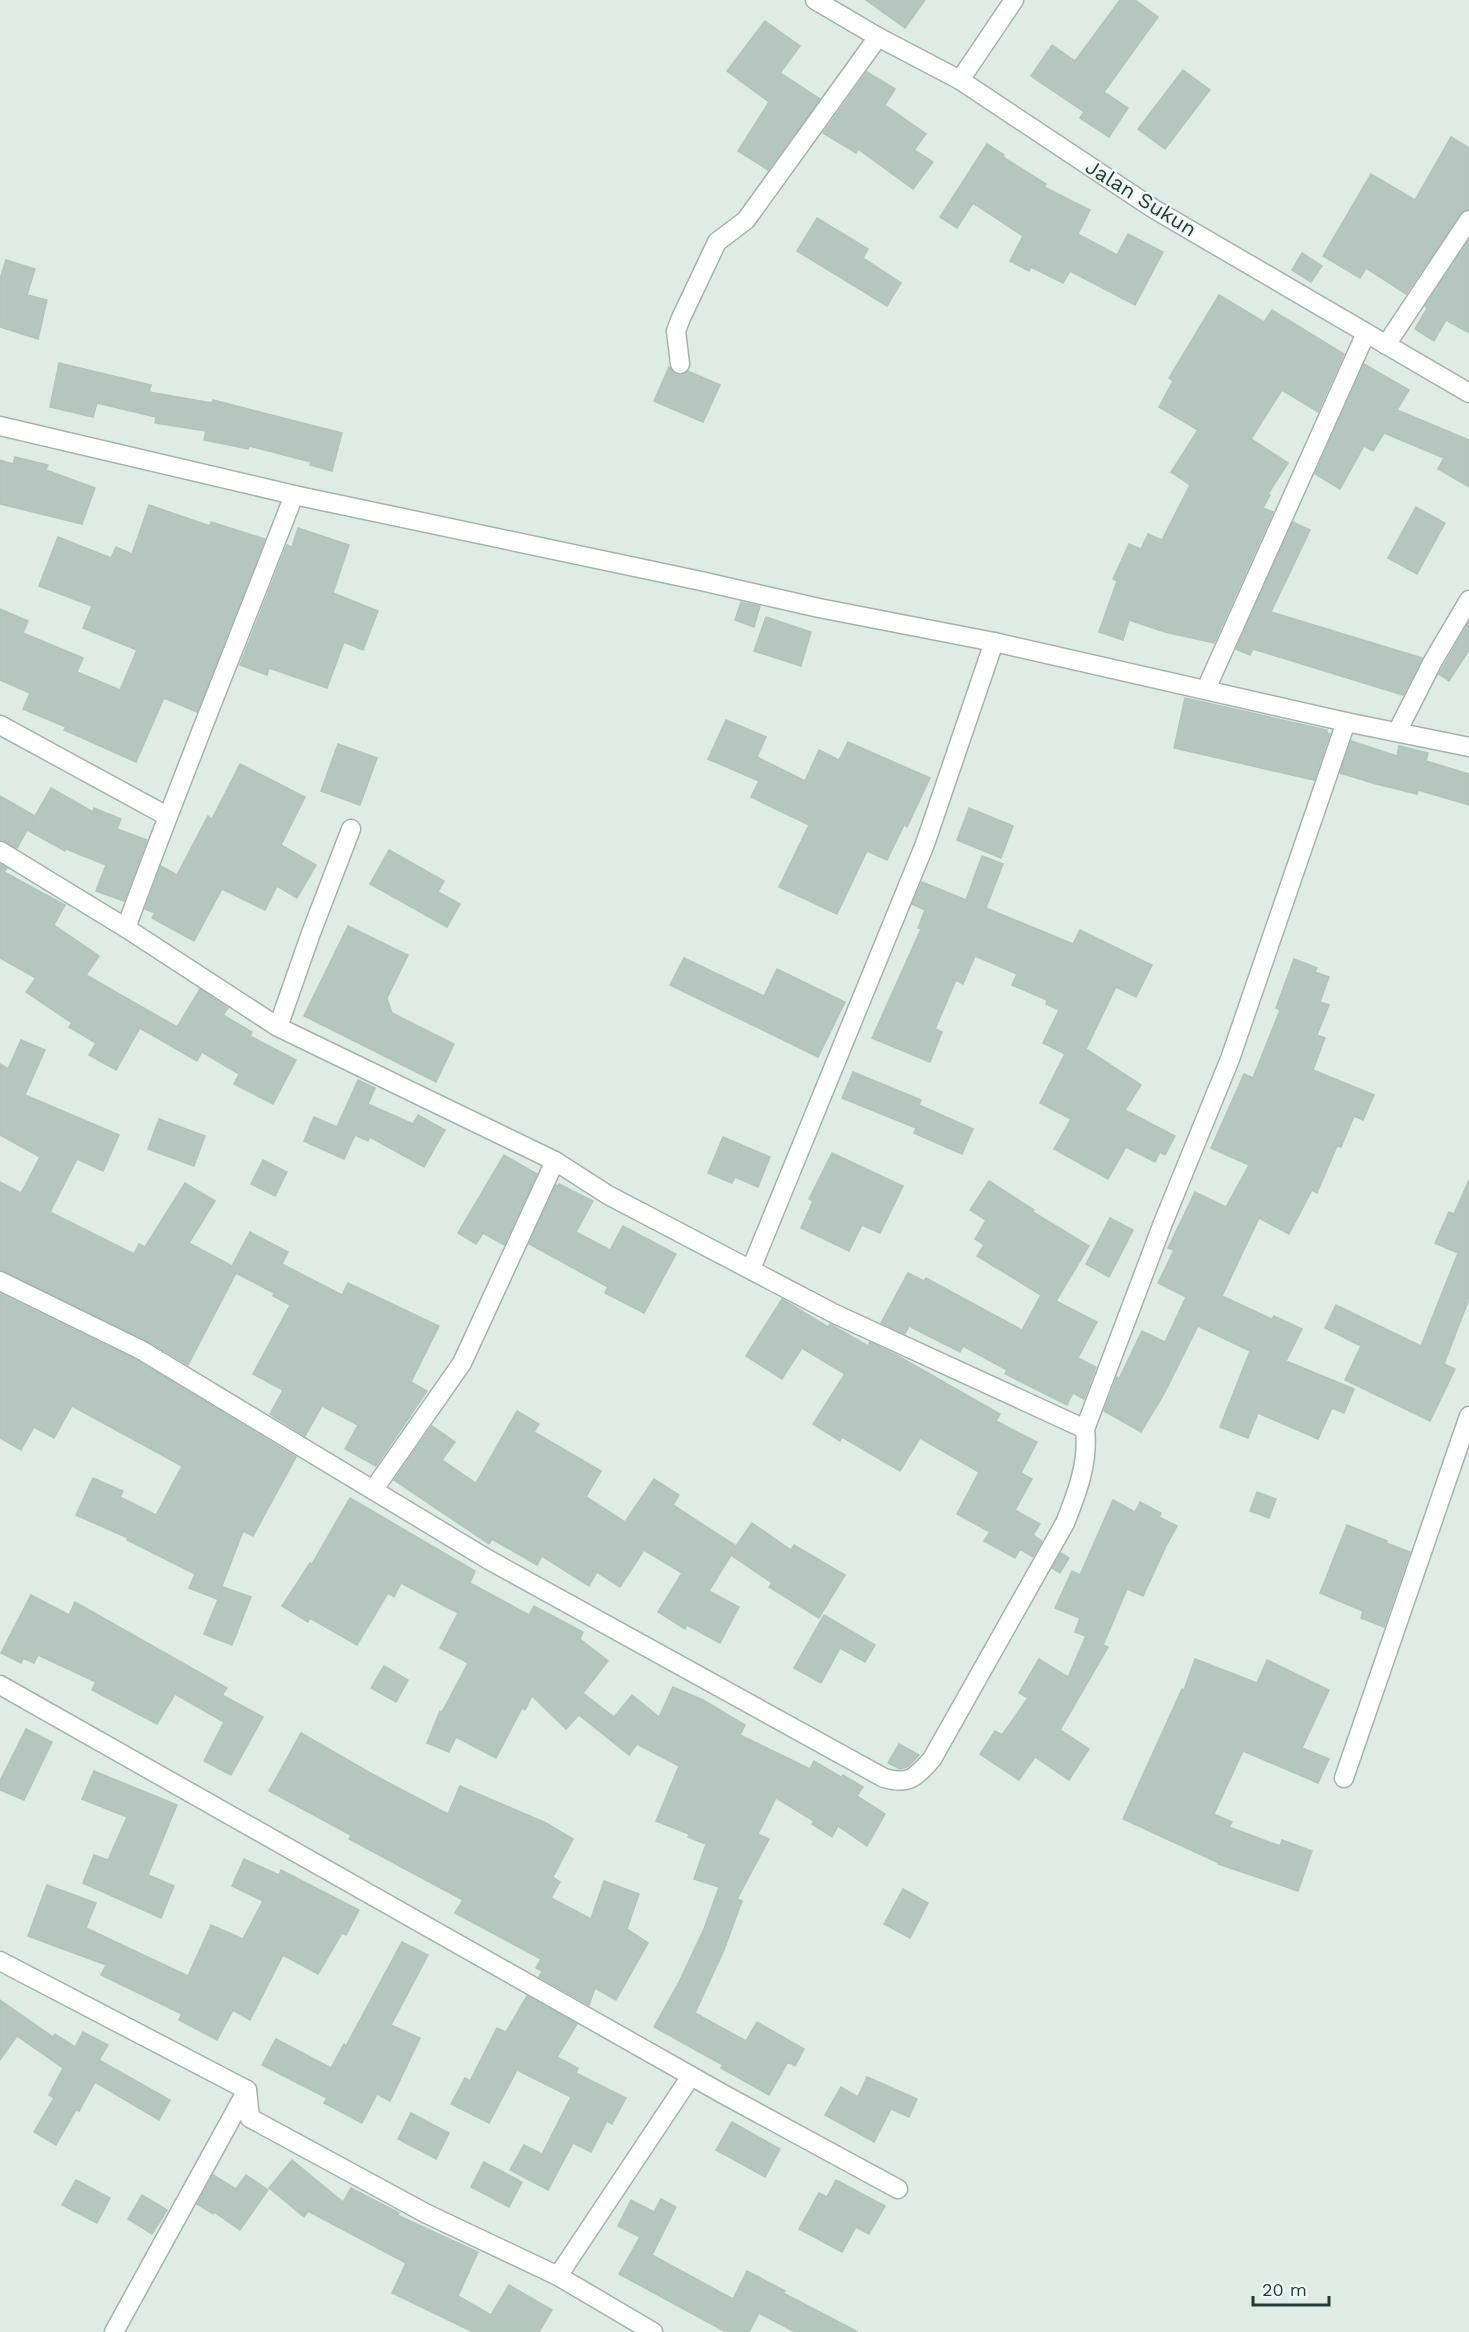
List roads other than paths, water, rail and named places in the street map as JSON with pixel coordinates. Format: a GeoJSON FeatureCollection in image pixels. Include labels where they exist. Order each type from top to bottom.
{"type":"FeatureCollection","features":[{"type":"Feature","properties":{"kind":"street","name":"Jalan Sukun"},"geometry":{"type":"LineString","coordinates":[[815,0],[835,5],[878,37],[960,80],[1154,209],[1469,393]]}},
{"type":"Feature","properties":{"kind":"street"},"geometry":{"type":"LineString","coordinates":[[960,80],[1014,0]]}},
{"type":"Feature","properties":{"kind":"street"},"geometry":{"type":"LineString","coordinates":[[680,364],[676,331],[717,242],[746,220],[878,37]]}},
{"type":"Feature","properties":{"kind":"street"},"geometry":{"type":"LineString","coordinates":[[1386,345],[1469,220]]}},
{"type":"Feature","properties":{"kind":"street"},"geometry":{"type":"LineString","coordinates":[[1206,690],[1366,333]]}},
{"type":"Feature","properties":{"kind":"street"},"geometry":{"type":"LineString","coordinates":[[1,426],[294,495],[690,578],[819,608],[994,642],[1346,722],[1469,747]]}},
{"type":"Feature","properties":{"kind":"street"},"geometry":{"type":"LineString","coordinates":[[126,928],[167,816],[209,717],[294,495]]}},
{"type":"Feature","properties":{"kind":"street"},"geometry":{"type":"LineString","coordinates":[[1397,732],[1433,661],[1469,600]]}},
{"type":"Feature","properties":{"kind":"street"},"geometry":{"type":"LineString","coordinates":[[751,1269],[924,844],[994,642]]}},
{"type":"Feature","properties":{"kind":"street"},"geometry":{"type":"LineString","coordinates":[[0,1281],[141,1350],[374,1488],[489,1560],[873,1772],[899,1782],[912,1779],[932,1759],[1065,1523],[1080,1487],[1087,1444],[1085,1429],[1162,1223],[1230,1059],[1346,722]]}},
{"type":"Feature","properties":{"kind":"street"},"geometry":{"type":"LineString","coordinates":[[0,725],[167,816]]}},
{"type":"Feature","properties":{"kind":"street"},"geometry":{"type":"LineString","coordinates":[[278,1027],[351,829]]}},
{"type":"Feature","properties":{"kind":"street"},"geometry":{"type":"LineString","coordinates":[[0,851],[126,928],[278,1027],[555,1161],[608,1195],[836,1314],[1085,1429]]}},
{"type":"Feature","properties":{"kind":"street"},"geometry":{"type":"LineString","coordinates":[[374,1488],[462,1363],[555,1161]]}},
{"type":"Feature","properties":{"kind":"street"},"geometry":{"type":"LineString","coordinates":[[1344,1778],[1469,1416]]}},
{"type":"Feature","properties":{"kind":"street"},"geometry":{"type":"LineString","coordinates":[[0,1685],[692,2076],[898,2189]]}},
{"type":"Feature","properties":{"kind":"street"},"geometry":{"type":"LineString","coordinates":[[0,1961],[244,2095],[250,2118],[425,2213],[558,2276],[653,2332]]}},
{"type":"Feature","properties":{"kind":"street"},"geometry":{"type":"LineString","coordinates":[[558,2276],[692,2076]]}},
{"type":"Feature","properties":{"kind":"street"},"geometry":{"type":"LineString","coordinates":[[114,2332],[244,2095]]}}]}
